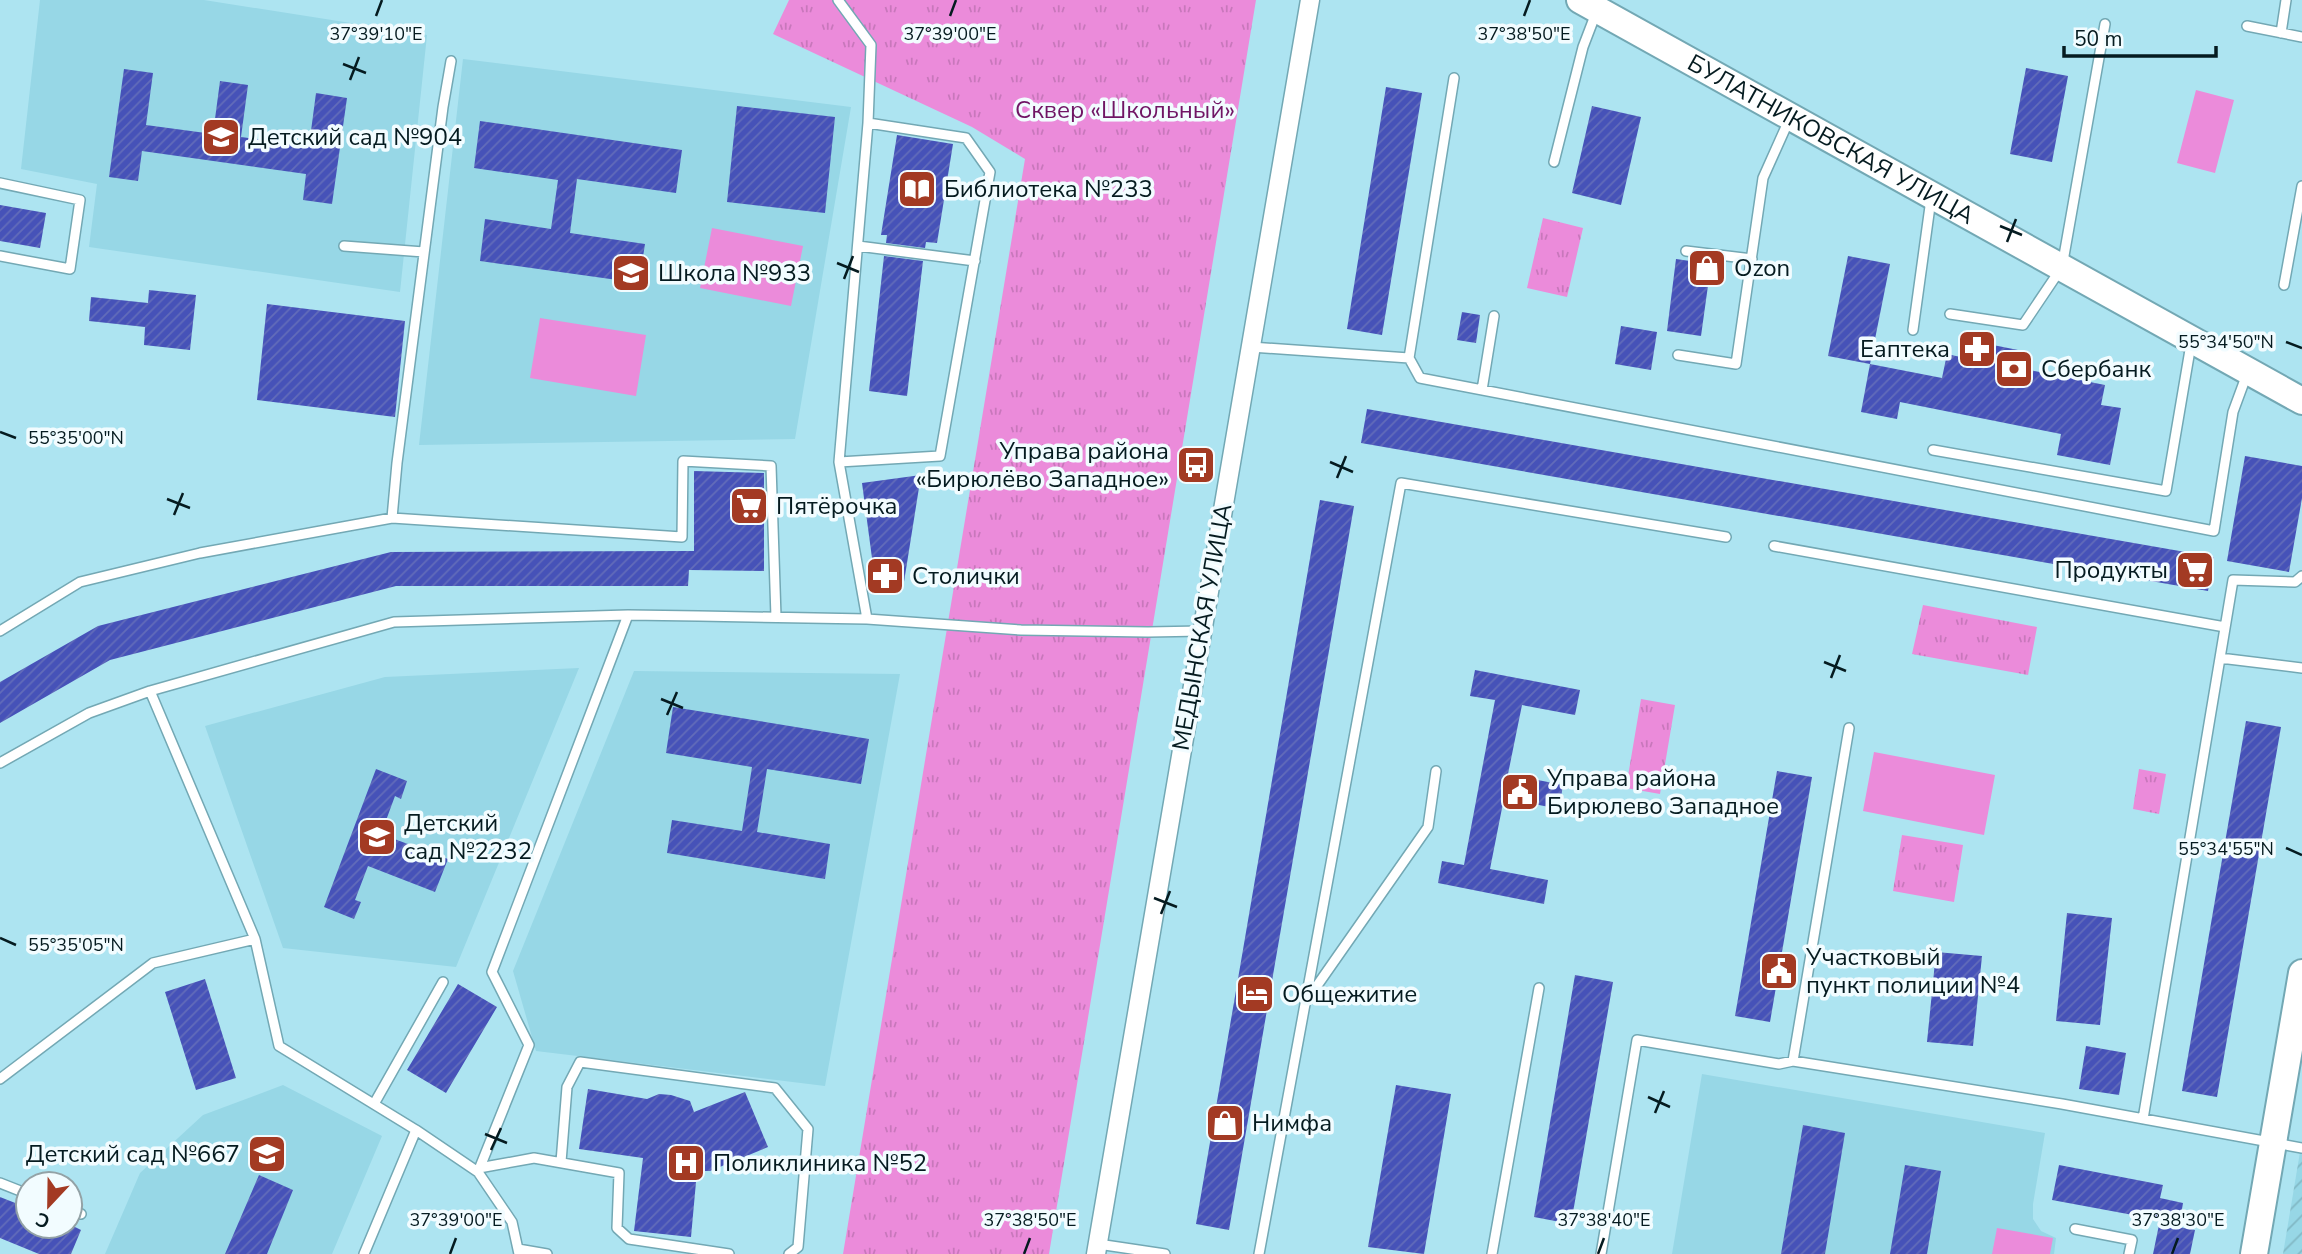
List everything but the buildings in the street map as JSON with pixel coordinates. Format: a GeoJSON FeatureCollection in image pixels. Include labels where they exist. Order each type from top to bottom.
{"type":"FeatureCollection","features":[{"type":"Feature","properties":{"kind":"street","name":"МЕДЫНСКАЯ УЛИЦА"},"geometry":{"type":"LineString","coordinates":[[1097,1249],[1310,0]]}},
{"type":"Feature","properties":{"kind":"street","name":"БУЛАТНИКОВСКАЯ УЛИЦА"},"geometry":{"type":"LineString","coordinates":[[1593,3],[2302,401]]}},
{"type":"Feature","properties":{"kind":"street"},"geometry":{"type":"LineString","coordinates":[[2254,1254],[2302,973]]}},
{"type":"Feature","properties":{"kind":"lane"},"geometry":{"type":"LineString","coordinates":[[838,0],[871,45],[868,123],[839,462],[867,619]]}},
{"type":"Feature","properties":{"kind":"lane"},"geometry":{"type":"LineString","coordinates":[[2281,33],[2286,0]]}},
{"type":"Feature","properties":{"kind":"lane"},"geometry":{"type":"LineString","coordinates":[[1554,162],[1593,3]]}},
{"type":"Feature","properties":{"kind":"lane"},"geometry":{"type":"LineString","coordinates":[[1950,314],[2022,325],[2063,267],[2105,24]]}},
{"type":"Feature","properties":{"kind":"lane"},"geometry":{"type":"LineString","coordinates":[[2247,26],[2302,37]]}},
{"type":"Feature","properties":{"kind":"lane"},"geometry":{"type":"LineString","coordinates":[[392,518],[424,252],[451,61]]}},
{"type":"Feature","properties":{"kind":"lane"},"geometry":{"type":"LineString","coordinates":[[1454,78],[1409,358],[1420,378],[2214,531],[2233,412],[2248,370]]}},
{"type":"Feature","properties":{"kind":"lane"},"geometry":{"type":"LineString","coordinates":[[1678,355],[1736,364],[1763,178],[1791,115]]}},
{"type":"Feature","properties":{"kind":"lane"},"geometry":{"type":"LineString","coordinates":[[839,462],[940,456],[990,172],[966,138],[868,123]]}},
{"type":"Feature","properties":{"kind":"lane"},"geometry":{"type":"LineString","coordinates":[[0,183],[80,200],[70,269],[0,256]]}},
{"type":"Feature","properties":{"kind":"lane"},"geometry":{"type":"LineString","coordinates":[[2284,285],[2302,186]]}},
{"type":"Feature","properties":{"kind":"lane"},"geometry":{"type":"LineString","coordinates":[[1913,330],[1931,194]]}},
{"type":"Feature","properties":{"kind":"lane"},"geometry":{"type":"LineString","coordinates":[[344,246],[424,252]]}},
{"type":"Feature","properties":{"kind":"lane"},"geometry":{"type":"LineString","coordinates":[[858,246],[975,261]]}},
{"type":"Feature","properties":{"kind":"lane"},"geometry":{"type":"LineString","coordinates":[[1686,251],[1752,259]]}},
{"type":"Feature","properties":{"kind":"lane"},"geometry":{"type":"LineString","coordinates":[[1482,390],[1494,316]]}},
{"type":"Feature","properties":{"kind":"lane"},"geometry":{"type":"LineString","coordinates":[[1933,450],[2166,491],[2192,339]]}},
{"type":"Feature","properties":{"kind":"lane"},"geometry":{"type":"LineString","coordinates":[[1251,347],[1409,358]]}},
{"type":"Feature","properties":{"kind":"lane"},"geometry":{"type":"LineString","coordinates":[[0,631],[80,582],[200,553],[392,518],[682,537],[683,461],[771,466],[776,617]]}},
{"type":"Feature","properties":{"kind":"lane"},"geometry":{"type":"LineString","coordinates":[[1259,1254],[1401,483],[1726,537]]}},
{"type":"Feature","properties":{"kind":"lane"},"geometry":{"type":"LineString","coordinates":[[1774,546],[2225,627]]}},
{"type":"Feature","properties":{"kind":"lane"},"geometry":{"type":"LineString","coordinates":[[2143,1119],[2233,580],[2294,582],[2302,576]]}},
{"type":"Feature","properties":{"kind":"lane"},"geometry":{"type":"LineString","coordinates":[[0,762],[89,713],[150,691],[394,622],[628,615],[867,619],[1021,630],[1202,631]]}},
{"type":"Feature","properties":{"kind":"lane"},"geometry":{"type":"LineString","coordinates":[[479,1170],[529,1045],[492,972],[628,615]]}},
{"type":"Feature","properties":{"kind":"lane"},"geometry":{"type":"LineString","coordinates":[[2220,657],[2302,668]]}},
{"type":"Feature","properties":{"kind":"lane"},"geometry":{"type":"LineString","coordinates":[[150,691],[255,939],[279,1046],[479,1170],[512,1222],[519,1252],[547,1254]]}},
{"type":"Feature","properties":{"kind":"lane"},"geometry":{"type":"LineString","coordinates":[[1793,1061],[1849,728]]}},
{"type":"Feature","properties":{"kind":"lane"},"geometry":{"type":"LineString","coordinates":[[1304,1004],[1428,827],[1436,771]]}},
{"type":"Feature","properties":{"kind":"lane"},"geometry":{"type":"LineString","coordinates":[[0,1079],[153,963],[255,939]]}},
{"type":"Feature","properties":{"kind":"lane"},"geometry":{"type":"LineString","coordinates":[[374,1104],[443,982]]}},
{"type":"Feature","properties":{"kind":"lane"},"geometry":{"type":"LineString","coordinates":[[1492,1254],[1539,988]]}},
{"type":"Feature","properties":{"kind":"lane"},"geometry":{"type":"LineString","coordinates":[[1601,1254],[1637,1040],[1779,1064],[1793,1061],[2302,1148]]}},
{"type":"Feature","properties":{"kind":"lane"},"geometry":{"type":"LineString","coordinates":[[561,1162],[567,1087],[580,1062],[775,1088],[808,1129],[798,1247],[789,1254]]}},
{"type":"Feature","properties":{"kind":"lane"},"geometry":{"type":"LineString","coordinates":[[364,1254],[416,1130]]}},
{"type":"Feature","properties":{"kind":"lane"},"geometry":{"type":"LineString","coordinates":[[479,1170],[534,1158],[619,1173],[617,1228],[629,1238],[729,1254]]}},
{"type":"Feature","properties":{"kind":"lane"},"geometry":{"type":"LineString","coordinates":[[2075,1229],[2132,1240],[2129,1254]]}},
{"type":"Feature","properties":{"kind":"lane"},"geometry":{"type":"LineString","coordinates":[[1097,1249],[1166,1254]]}},
{"type":"Feature","properties":{"kind":"shaded area","name":"Детский сад №904"},"geometry":{"type":"Polygon","coordinates":[[[40,0],[204,0],[427,35],[400,292],[89,247],[97,184],[21,169],[40,0]]]}},
{"type":"Feature","properties":{"kind":"shaded area","name":"Школа №933"},"geometry":{"type":"Polygon","coordinates":[[[463,59],[851,107],[795,439],[419,445],[463,59]]]}},
{"type":"Feature","properties":{"kind":"shaded area","name":"Детский сад №2232"},"geometry":{"type":"Polygon","coordinates":[[[579,668],[456,967],[283,948],[205,726],[385,677],[579,668]]]}},
{"type":"Feature","properties":{"kind":"shaded area"},"geometry":{"type":"Polygon","coordinates":[[[634,671],[900,674],[825,1086],[536,1051],[513,971],[634,671]]]}},
{"type":"Feature","properties":{"kind":"shaded area"},"geometry":{"type":"Polygon","coordinates":[[[1702,1074],[2045,1133],[2033,1219],[2041,1231],[2056,1238],[2054,1254],[1672,1254],[1702,1074]]]}},
{"type":"Feature","properties":{"kind":"shaded area","name":"Детский сад №667"},"geometry":{"type":"Polygon","coordinates":[[[283,1085],[382,1136],[332,1254],[105,1254],[140,1173],[203,1115],[283,1085]]]}},
{"type":"Feature","properties":{"kind":"shaded area"},"geometry":{"type":"Polygon","coordinates":[[[2302,1140],[2302,1254],[2283,1254],[2302,1140]]]}},
{"type":"Feature","properties":{"kind":"green space","name":"Сквер «Школьный»"},"geometry":{"type":"Polygon","coordinates":[[[789,0],[1256,0],[1049,1254],[843,1254],[1025,159],[972,127],[773,34],[789,0]]]}},
{"type":"Feature","properties":{"kind":"green space"},"geometry":{"type":"Polygon","coordinates":[[[2196,90],[2234,100],[2215,173],[2177,163],[2196,90]]]}},
{"type":"Feature","properties":{"kind":"green space"},"geometry":{"type":"Polygon","coordinates":[[[1543,218],[1583,228],[1567,297],[1527,288],[1543,218]]]}},
{"type":"Feature","properties":{"kind":"green space"},"geometry":{"type":"Polygon","coordinates":[[[712,228],[803,246],[791,306],[700,288],[712,228]]]}},
{"type":"Feature","properties":{"kind":"green space"},"geometry":{"type":"Polygon","coordinates":[[[540,318],[646,335],[636,396],[530,378],[540,318]]]}},
{"type":"Feature","properties":{"kind":"green space"},"geometry":{"type":"Polygon","coordinates":[[[1923,605],[2037,627],[2028,675],[1912,654],[1923,605]]]}},
{"type":"Feature","properties":{"kind":"green space"},"geometry":{"type":"Polygon","coordinates":[[[1641,699],[1675,705],[1660,794],[1626,788],[1641,699]]]}},
{"type":"Feature","properties":{"kind":"green space"},"geometry":{"type":"Polygon","coordinates":[[[1874,752],[1995,775],[1984,835],[1863,811],[1874,752]]]}},
{"type":"Feature","properties":{"kind":"green space"},"geometry":{"type":"Polygon","coordinates":[[[2139,769],[2166,774],[2159,814],[2133,809],[2139,769]]]}},
{"type":"Feature","properties":{"kind":"green space"},"geometry":{"type":"Polygon","coordinates":[[[1902,835],[1963,845],[1954,902],[1893,891],[1902,835]]]}},
{"type":"Feature","properties":{"kind":"green space"},"geometry":{"type":"Polygon","coordinates":[[[1997,1228],[2053,1238],[2050,1254],[1992,1254],[1997,1228]]]}},
{"type":"Feature","properties":{"kind":"place","name":"Детский сад №904"},"geometry":{"type":"Point","coordinates":[221,137]}},
{"type":"Feature","properties":{"kind":"place","name":"Библиотека №233"},"geometry":{"type":"Point","coordinates":[917,189]}},
{"type":"Feature","properties":{"kind":"place","name":"Ozon"},"geometry":{"type":"Point","coordinates":[1707,268]}},
{"type":"Feature","properties":{"kind":"place","name":"Школа №933"},"geometry":{"type":"Point","coordinates":[631,273]}},
{"type":"Feature","properties":{"kind":"place","name":"Еаптека"},"geometry":{"type":"Point","coordinates":[1977,349]}},
{"type":"Feature","properties":{"kind":"place","name":"Сбербанк"},"geometry":{"type":"Point","coordinates":[2014,369]}},
{"type":"Feature","properties":{"kind":"place","name":"Управа района «Бирюлёво Западное»"},"geometry":{"type":"Point","coordinates":[1196,465]}},
{"type":"Feature","properties":{"kind":"place","name":"Пятёрочка"},"geometry":{"type":"Point","coordinates":[749,506]}},
{"type":"Feature","properties":{"kind":"place","name":"Продукты"},"geometry":{"type":"Point","coordinates":[2195,570]}},
{"type":"Feature","properties":{"kind":"place","name":"Столички"},"geometry":{"type":"Point","coordinates":[885,576]}},
{"type":"Feature","properties":{"kind":"place","name":"Управа района Бирюлево Западное"},"geometry":{"type":"Point","coordinates":[1520,792]}},
{"type":"Feature","properties":{"kind":"place","name":"Детский сад №2232"},"geometry":{"type":"Point","coordinates":[377,837]}},
{"type":"Feature","properties":{"kind":"place","name":"Участковый пункт полиции №4"},"geometry":{"type":"Point","coordinates":[1779,971]}},
{"type":"Feature","properties":{"kind":"place","name":"Общежитие"},"geometry":{"type":"Point","coordinates":[1255,994]}},
{"type":"Feature","properties":{"kind":"place","name":"Нимфа"},"geometry":{"type":"Point","coordinates":[1225,1123]}},
{"type":"Feature","properties":{"kind":"place","name":"Детский сад №667"},"geometry":{"type":"Point","coordinates":[267,1154]}},
{"type":"Feature","properties":{"kind":"place","name":"Поликлиника №52"},"geometry":{"type":"Point","coordinates":[686,1163]}}]}
